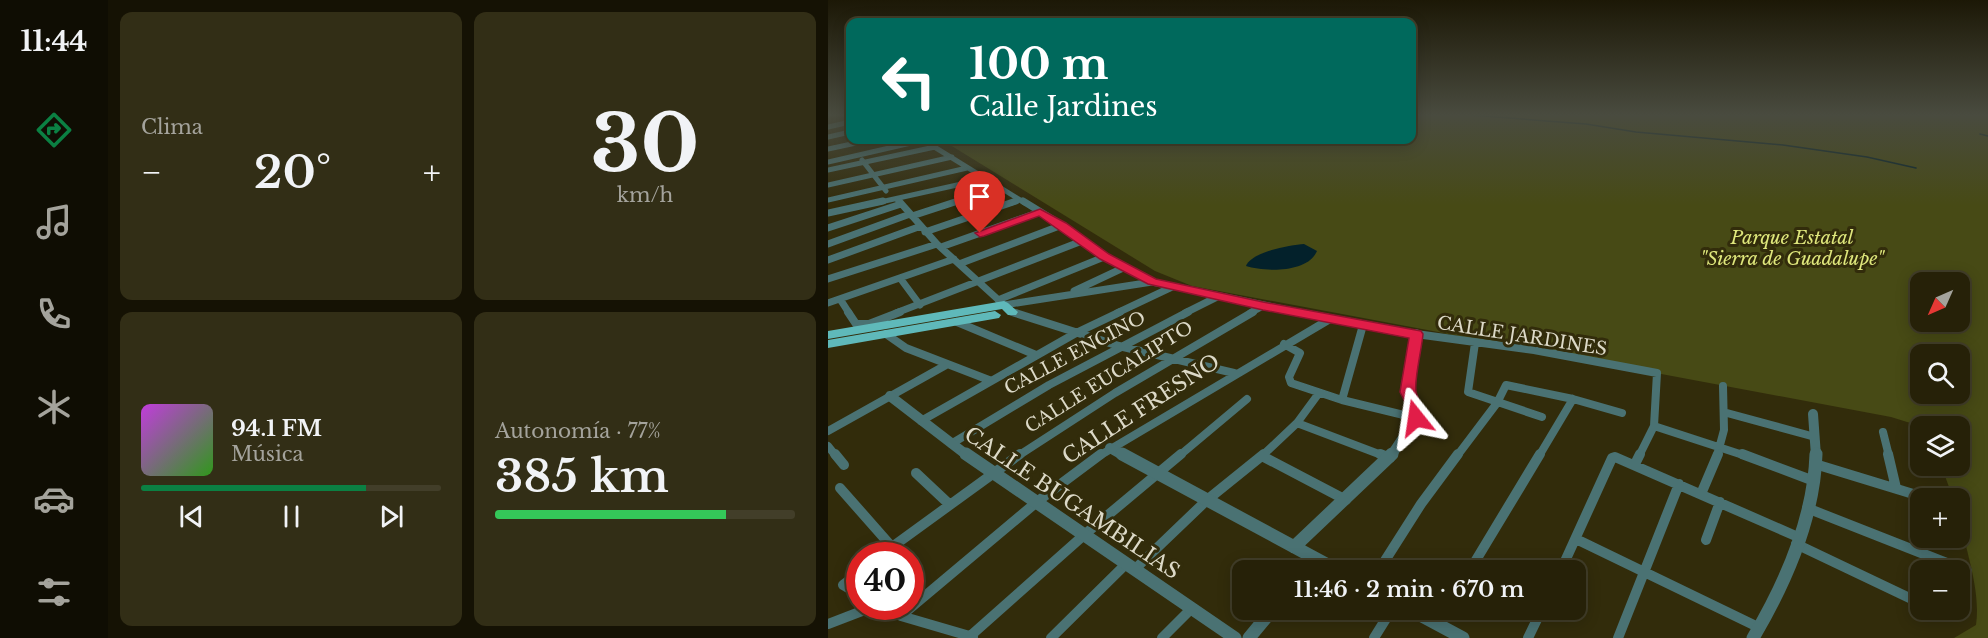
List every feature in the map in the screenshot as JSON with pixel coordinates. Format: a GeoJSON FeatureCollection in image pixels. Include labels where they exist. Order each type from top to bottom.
{"type":"FeatureCollection","features":[{"type":"Feature","properties":{"kind":"main road"},"geometry":{"type":"LineString","coordinates":[[828,344],[957,322],[1005,306]]}},
{"type":"Feature","properties":{"kind":"main road"},"geometry":{"type":"LineString","coordinates":[[828,335],[1005,306]]}},
{"type":"Feature","properties":{"kind":"street"},"geometry":{"type":"LineString","coordinates":[[828,149],[848,145]]}},
{"type":"Feature","properties":{"kind":"street"},"geometry":{"type":"LineString","coordinates":[[828,162],[903,145]]}},
{"type":"Feature","properties":{"kind":"street","name":"CALLE JARDINES"},"geometry":{"type":"LineString","coordinates":[[932,145],[998,188],[1062,225],[1104,257],[1152,282],[1363,325],[1534,350],[1657,373],[1653,426]]}},
{"type":"Feature","properties":{"kind":"street"},"geometry":{"type":"LineString","coordinates":[[828,170],[935,147]]}},
{"type":"Feature","properties":{"kind":"street"},"geometry":{"type":"LineString","coordinates":[[859,155],[883,188],[939,246],[1005,306],[1076,333],[1119,346],[1234,373]]}},
{"type":"Feature","properties":{"kind":"street"},"geometry":{"type":"LineString","coordinates":[[828,185],[952,157]]}},
{"type":"Feature","properties":{"kind":"street"},"geometry":{"type":"LineString","coordinates":[[828,201],[967,168]]}},
{"type":"Feature","properties":{"kind":"street"},"geometry":{"type":"LineString","coordinates":[[828,213],[897,200],[984,179]]}},
{"type":"Feature","properties":{"kind":"street"},"geometry":{"type":"LineString","coordinates":[[828,244],[998,188]]}},
{"type":"Feature","properties":{"kind":"street"},"geometry":{"type":"LineString","coordinates":[[828,228],[897,200]]}},
{"type":"Feature","properties":{"kind":"street"},"geometry":{"type":"LineString","coordinates":[[828,260],[1019,200]]}},
{"type":"Feature","properties":{"kind":"street"},"geometry":{"type":"LineString","coordinates":[[828,279],[939,246],[1040,212]]}},
{"type":"Feature","properties":{"kind":"street"},"geometry":{"type":"LineString","coordinates":[[828,303],[1062,225]]}},
{"type":"Feature","properties":{"kind":"street"},"geometry":{"type":"LineString","coordinates":[[840,299],[859,326],[920,305],[1082,241]]}},
{"type":"Feature","properties":{"kind":"street"},"geometry":{"type":"LineString","coordinates":[[1005,306],[1104,257]]}},
{"type":"Feature","properties":{"kind":"street"},"geometry":{"type":"LineString","coordinates":[[1064,295],[1123,268]]}},
{"type":"Feature","properties":{"kind":"street"},"geometry":{"type":"LineString","coordinates":[[900,278],[920,305]]}},
{"type":"Feature","properties":{"kind":"street"},"geometry":{"type":"LineString","coordinates":[[1005,306],[1152,282]]}},
{"type":"Feature","properties":{"kind":"street"},"geometry":{"type":"LineString","coordinates":[[921,421],[1076,333],[1172,287]]}},
{"type":"Feature","properties":{"kind":"street","name":"CALLE ENCINO"},"geometry":{"type":"LineString","coordinates":[[951,444],[1006,408],[1119,346],[1217,297]]}},
{"type":"Feature","properties":{"kind":"street","name":"CALLE EUCALIPTO"},"geometry":{"type":"LineString","coordinates":[[899,542],[993,472],[1087,408],[1263,306]]}},
{"type":"Feature","properties":{"kind":"street","name":"CALLE FRESNO"},"geometry":{"type":"LineString","coordinates":[[924,597],[1038,501],[1110,448],[1234,373],[1330,319]]}},
{"type":"Feature","properties":{"kind":"street"},"geometry":{"type":"LineString","coordinates":[[957,322],[1036,355]]}},
{"type":"Feature","properties":{"kind":"street"},"geometry":{"type":"LineString","coordinates":[[1342,400],[1363,325]]}},
{"type":"Feature","properties":{"kind":"street"},"geometry":{"type":"LineString","coordinates":[[886,334],[906,348],[990,380]]}},
{"type":"Feature","properties":{"kind":"street"},"geometry":{"type":"LineString","coordinates":[[1294,547],[1390,458],[1416,418],[1417,410],[1408,392],[1416,334]]}},
{"type":"Feature","properties":{"kind":"street"},"geometry":{"type":"LineString","coordinates":[[1474,343],[1468,392],[1542,417]]}},
{"type":"Feature","properties":{"kind":"street"},"geometry":{"type":"LineString","coordinates":[[1284,344],[1300,353],[1289,380],[1342,400],[1416,418]]}},
{"type":"Feature","properties":{"kind":"street"},"geometry":{"type":"LineString","coordinates":[[828,431],[946,365]]}},
{"type":"Feature","properties":{"kind":"street"},"geometry":{"type":"LineString","coordinates":[[1385,560],[1421,504],[1497,403],[1506,385],[1573,399],[1622,413]]}},
{"type":"Feature","properties":{"kind":"street"},"geometry":{"type":"LineString","coordinates":[[1701,494],[1722,447],[1727,413],[1723,386]]}},
{"type":"Feature","properties":{"kind":"street"},"geometry":{"type":"LineString","coordinates":[[1051,638],[1207,500],[1262,456],[1297,423],[1319,393]]}},
{"type":"Feature","properties":{"kind":"street","name":"CALLE BUGAMBILIAS"},"geometry":{"type":"LineString","coordinates":[[890,396],[951,444],[1038,501],[1235,638]]}},
{"type":"Feature","properties":{"kind":"street"},"geometry":{"type":"LineString","coordinates":[[915,620],[972,637],[1084,535],[1247,399]]}},
{"type":"Feature","properties":{"kind":"street"},"geometry":{"type":"LineString","coordinates":[[1476,560],[1573,399]]}},
{"type":"Feature","properties":{"kind":"street"},"geometry":{"type":"LineString","coordinates":[[1727,413],[1815,437]]}},
{"type":"Feature","properties":{"kind":"street"},"geometry":{"type":"LineString","coordinates":[[1576,539],[1645,572],[1756,633],[1768,614],[1797,541],[1814,481],[1813,414]]}},
{"type":"Feature","properties":{"kind":"street"},"geometry":{"type":"LineString","coordinates":[[1297,423],[1390,458]]}},
{"type":"Feature","properties":{"kind":"street"},"geometry":{"type":"LineString","coordinates":[[1635,464],[1653,426],[1722,447],[1814,481]]}},
{"type":"Feature","properties":{"kind":"street"},"geometry":{"type":"LineString","coordinates":[[1883,432],[1896,488]]}},
{"type":"Feature","properties":{"kind":"street"},"geometry":{"type":"LineString","coordinates":[[828,446],[844,465]]}},
{"type":"Feature","properties":{"kind":"street"},"geometry":{"type":"LineString","coordinates":[[1110,448],[1318,560]]}},
{"type":"Feature","properties":{"kind":"street"},"geometry":{"type":"LineString","coordinates":[[1262,456],[1346,500]]}},
{"type":"Feature","properties":{"kind":"street"},"geometry":{"type":"LineString","coordinates":[[1566,560],[1612,458],[1615,457],[1720,502],[1910,598]]}},
{"type":"Feature","properties":{"kind":"street"},"geometry":{"type":"LineString","coordinates":[[1815,464],[1910,493]]}},
{"type":"Feature","properties":{"kind":"street"},"geometry":{"type":"LineString","coordinates":[[916,473],[949,504]]}},
{"type":"Feature","properties":{"kind":"street"},"geometry":{"type":"LineString","coordinates":[[1618,638],[1679,484]]}},
{"type":"Feature","properties":{"kind":"street"},"geometry":{"type":"LineString","coordinates":[[840,488],[888,542]]}},
{"type":"Feature","properties":{"kind":"street"},"geometry":{"type":"LineString","coordinates":[[1706,540],[1720,502]]}},
{"type":"Feature","properties":{"kind":"street"},"geometry":{"type":"LineString","coordinates":[[1806,507],[1939,560]]}},
{"type":"Feature","properties":{"kind":"street"},"geometry":{"type":"LineString","coordinates":[[1162,638],[1192,608]]}},
{"type":"Feature","properties":{"kind":"street"},"geometry":{"type":"LineString","coordinates":[[828,624],[846,617]]}},
{"type":"Feature","properties":{"kind":"street"},"geometry":{"type":"LineString","coordinates":[[1249,638],[1264,620]]}},
{"type":"Feature","properties":{"kind":"street"},"geometry":{"type":"LineString","coordinates":[[1374,638],[1385,620]]}},
{"type":"Feature","properties":{"kind":"street"},"geometry":{"type":"LineString","coordinates":[[1430,620],[1463,638]]}},
{"type":"Feature","properties":{"kind":"street"},"geometry":{"type":"LineString","coordinates":[[1437,624],[1440,620]]}},
{"type":"Feature","properties":{"kind":"street"},"geometry":{"type":"LineString","coordinates":[[1528,638],[1537,620]]}},
{"type":"Feature","properties":{"kind":"green space","name":"Parque Estatal \"Sierra de Guadalupe\""},"geometry":{"type":"Polygon","coordinates":[[[950,145],[1988,145],[1988,638],[1954,638],[1976,625],[1976,593],[1966,548],[1970,548],[1970,488],[1949,488],[1945,476],[1970,476],[1970,416],[1910,416],[1910,423],[1891,417],[1192,286],[1155,271],[950,145]]]}},
{"type":"Feature","properties":{"kind":"water"},"geometry":{"type":"Polygon","coordinates":[[[1304,244],[1317,251],[1312,258],[1296,267],[1274,270],[1246,266],[1249,261],[1263,253],[1304,244]]]}},
{"type":"Feature","properties":{"kind":"waterway"},"geometry":{"type":"LineString","coordinates":[[1780,145],[1867,157],[1916,168]]}},
{"type":"Feature","properties":{"kind":"route"},"geometry":{"type":"LineString","coordinates":[[980,233],[1040,212],[1062,225],[1104,257],[1152,282],[1263,306],[1416,334],[1408,392],[1417,410],[1416,418]]}}]}
